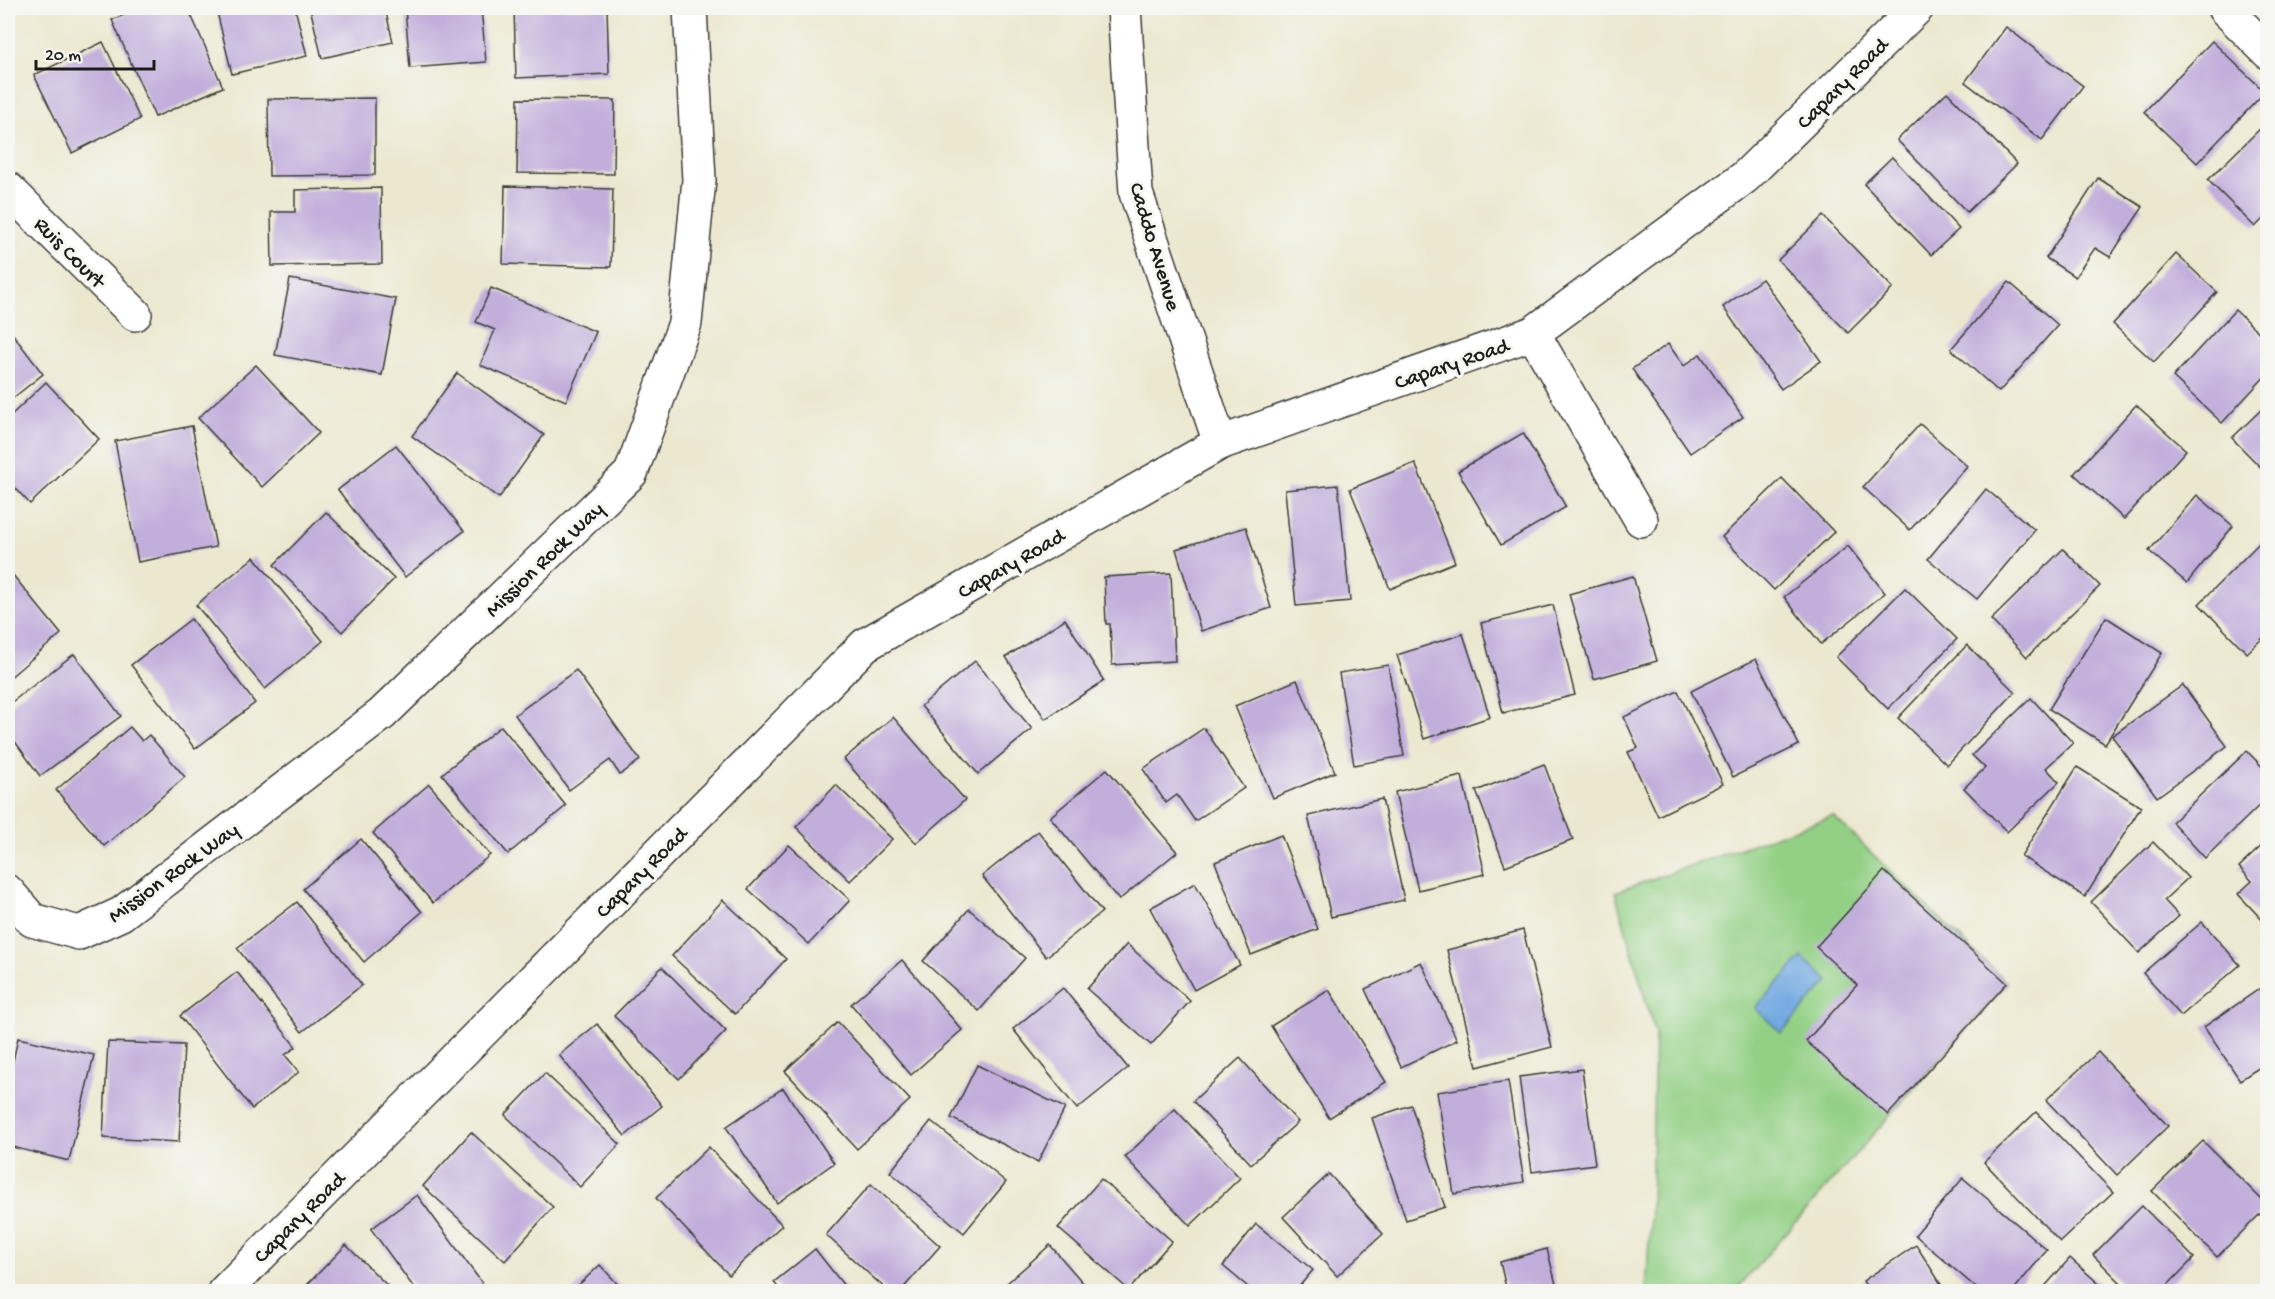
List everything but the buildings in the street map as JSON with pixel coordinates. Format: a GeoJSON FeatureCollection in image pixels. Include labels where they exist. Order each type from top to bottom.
{"type":"FeatureCollection","features":[{"type":"Feature","properties":{"kind":"street","name":"Mission Rock Way"},"geometry":{"type":"LineString","coordinates":[[8,892],[32,920],[79,933],[121,914],[382,714],[631,473],[685,323],[699,180],[690,8]]}},
{"type":"Feature","properties":{"kind":"street","name":"Caddo Avenue"},"geometry":{"type":"LineString","coordinates":[[1124,8],[1136,193],[1220,442]]}},
{"type":"Feature","properties":{"kind":"street","name":"Capary Road"},"geometry":{"type":"LineString","coordinates":[[224,1292],[865,645],[1220,442],[1533,333],[1744,177],[1917,8]]}},
{"type":"Feature","properties":{"kind":"street"},"geometry":{"type":"LineString","coordinates":[[2224,8],[2268,52]]}},
{"type":"Feature","properties":{"kind":"street","name":"Ruis Court"},"geometry":{"type":"LineString","coordinates":[[8,189],[135,314]]}},
{"type":"Feature","properties":{"kind":"street"},"geometry":{"type":"LineString","coordinates":[[1533,333],[1641,519]]}},
{"type":"Feature","properties":{"kind":"green space"},"geometry":{"type":"Polygon","coordinates":[[[1833,816],[2007,983],[1735,1291],[1646,1291],[1651,1208],[1655,1033],[1615,892],[1833,816]]]}},
{"type":"Feature","properties":{"kind":"water"},"geometry":{"type":"Polygon","coordinates":[[[1802,957],[1829,981],[1781,1033],[1755,1008],[1802,957]]]}}]}
